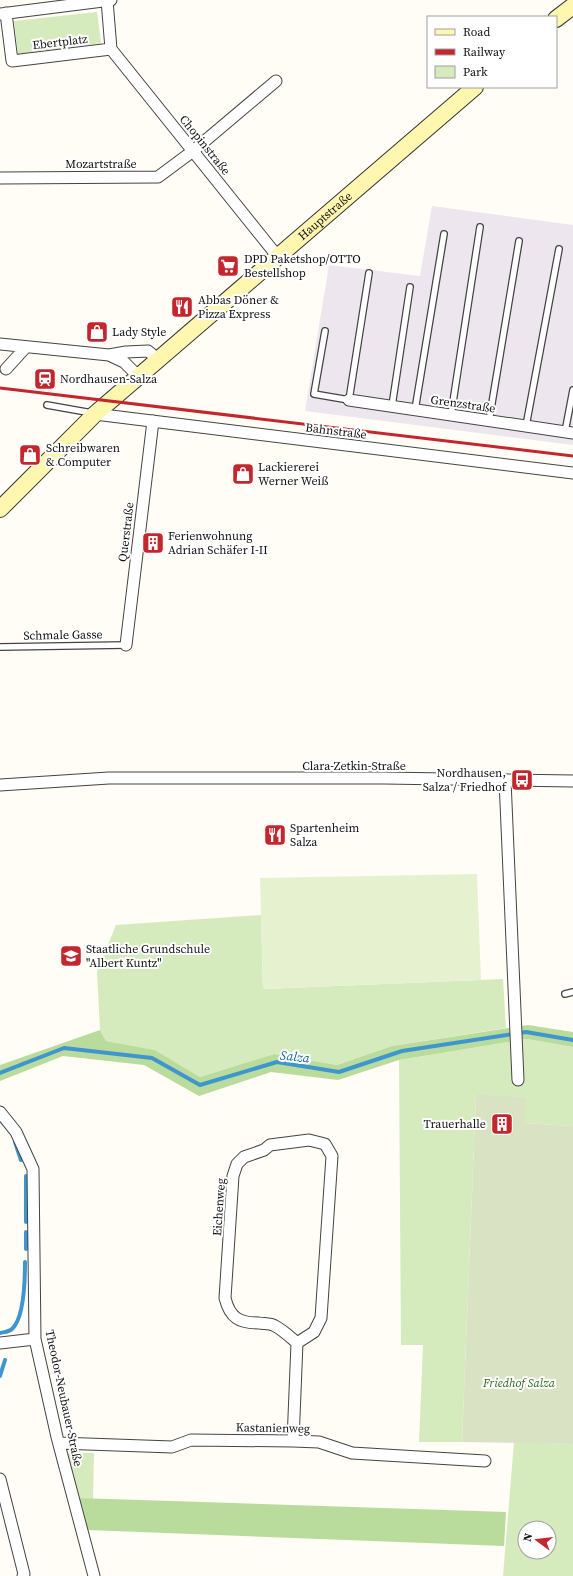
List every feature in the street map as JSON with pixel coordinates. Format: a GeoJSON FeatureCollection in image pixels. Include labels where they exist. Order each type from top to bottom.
{"type":"FeatureCollection","features":[{"type":"Feature","properties":{"kind":"street"},"geometry":{"type":"LineString","coordinates":[[107,0],[111,49]]}},
{"type":"Feature","properties":{"kind":"street"},"geometry":{"type":"LineString","coordinates":[[3,13],[111,0]]}},
{"type":"Feature","properties":{"kind":"street"},"geometry":{"type":"LineString","coordinates":[[557,18],[573,6]]}},
{"type":"Feature","properties":{"kind":"street","name":"Ebertplatz"},"geometry":{"type":"LineString","coordinates":[[3,13],[12,61],[111,49]]}},
{"type":"Feature","properties":{"kind":"street","name":"Chopinstraße"},"geometry":{"type":"LineString","coordinates":[[111,49],[278,257]]}},
{"type":"Feature","properties":{"kind":"street","name":"Mozartstraße"},"geometry":{"type":"LineString","coordinates":[[0,178],[158,177],[193,151],[276,81]]}},
{"type":"Feature","properties":{"kind":"street","name":"Hauptstraße"},"geometry":{"type":"LineString","coordinates":[[0,509],[95,414],[474,88]]}},
{"type":"Feature","properties":{"kind":"street"},"geometry":{"type":"LineString","coordinates":[[0,344],[109,355],[126,352],[148,351],[159,360]]}},
{"type":"Feature","properties":{"kind":"street"},"geometry":{"type":"LineString","coordinates":[[3,369],[26,347]]}},
{"type":"Feature","properties":{"kind":"street"},"geometry":{"type":"LineString","coordinates":[[109,355],[124,362],[139,377]]}},
{"type":"Feature","properties":{"kind":"street","name":"Grenzstraße"},"geometry":{"type":"LineString","coordinates":[[349,400],[569,433]]}},
{"type":"Feature","properties":{"kind":"street","name":"Bahnstraße"},"geometry":{"type":"LineString","coordinates":[[95,414],[573,473]]}},
{"type":"Feature","properties":{"kind":"street","name":"Querstraße"},"geometry":{"type":"LineString","coordinates":[[126,645],[153,421]]}},
{"type":"Feature","properties":{"kind":"street","name":"Clara-Zetkin-Straße"},"geometry":{"type":"LineString","coordinates":[[0,785],[109,778],[384,778],[573,781]]}},
{"type":"Feature","properties":{"kind":"street"},"geometry":{"type":"LineString","coordinates":[[505,780],[518,1080]]}},
{"type":"Feature","properties":{"kind":"street","name":"Theodor-Neubauer-Straße"},"geometry":{"type":"LineString","coordinates":[[0,1112],[16,1132],[33,1169],[35,1340],[59,1443],[94,1576]]}},
{"type":"Feature","properties":{"kind":"street","name":"Eichenweg"},"geometry":{"type":"LineString","coordinates":[[309,1140],[325,1144],[332,1156],[321,1318],[314,1332],[297,1343],[274,1325],[238,1320],[232,1315],[225,1298],[233,1176],[237,1164],[244,1157],[264,1150],[270,1145],[309,1140]]}},
{"type":"Feature","properties":{"kind":"street"},"geometry":{"type":"LineString","coordinates":[[0,1343],[35,1340]]}},
{"type":"Feature","properties":{"kind":"street"},"geometry":{"type":"LineString","coordinates":[[293,1441],[297,1343]]}},
{"type":"Feature","properties":{"kind":"street","name":"Kastanienweg"},"geometry":{"type":"LineString","coordinates":[[59,1443],[172,1447],[191,1440],[319,1442],[352,1453],[485,1461]]}},
{"type":"Feature","properties":{"kind":"street"},"geometry":{"type":"LineString","coordinates":[[0,1479],[3,1505],[24,1574],[23,1576]]}},
{"type":"Feature","properties":{"kind":"lane"},"geometry":{"type":"LineString","coordinates":[[451,416],[480,227]]}},
{"type":"Feature","properties":{"kind":"lane"},"geometry":{"type":"LineString","coordinates":[[415,410],[444,234]]}},
{"type":"Feature","properties":{"kind":"lane"},"geometry":{"type":"LineString","coordinates":[[489,421],[518,241]]}},
{"type":"Feature","properties":{"kind":"lane"},"geometry":{"type":"LineString","coordinates":[[526,426],[559,249]]}},
{"type":"Feature","properties":{"kind":"lane"},"geometry":{"type":"LineString","coordinates":[[324,331],[314,394],[349,400],[369,273]]}},
{"type":"Feature","properties":{"kind":"lane"},"geometry":{"type":"LineString","coordinates":[[392,406],[410,287]]}},
{"type":"Feature","properties":{"kind":"lane"},"geometry":{"type":"LineString","coordinates":[[569,433],[573,390]]}},
{"type":"Feature","properties":{"kind":"lane"},"geometry":{"type":"LineString","coordinates":[[47,405],[95,414]]}},
{"type":"Feature","properties":{"kind":"lane","name":"Schmale Gasse"},"geometry":{"type":"LineString","coordinates":[[0,647],[126,645]]}},
{"type":"Feature","properties":{"kind":"lane"},"geometry":{"type":"LineString","coordinates":[[564,994],[573,992]]}},
{"type":"Feature","properties":{"kind":"shaded area"},"geometry":{"type":"Polygon","coordinates":[[[432,206],[573,225],[573,445],[305,411],[329,265],[420,276],[432,206]]]}},
{"type":"Feature","properties":{"kind":"green space"},"geometry":{"type":"Polygon","coordinates":[[[97,12],[101,43],[18,54],[14,21],[97,12]]]}},
{"type":"Feature","properties":{"kind":"green space"},"geometry":{"type":"Polygon","coordinates":[[[477,874],[481,980],[263,989],[260,878],[477,874]]]}},
{"type":"Feature","properties":{"kind":"green space"},"geometry":{"type":"Polygon","coordinates":[[[261,915],[263,989],[503,979],[506,1028],[392,1046],[337,1065],[274,1054],[200,1077],[155,1050],[106,1041],[100,1030],[97,972],[116,925],[261,915]]]}},
{"type":"Feature","properties":{"kind":"green space"},"geometry":{"type":"Polygon","coordinates":[[[528,1025],[573,1032],[573,1047],[527,1039],[399,1060],[338,1080],[271,1072],[199,1096],[144,1065],[63,1056],[0,1081],[0,1065],[100,1030],[106,1041],[155,1050],[200,1077],[274,1054],[337,1065],[392,1046],[528,1025]]]}},
{"type":"Feature","properties":{"kind":"green space"},"geometry":{"type":"Polygon","coordinates":[[[527,1039],[573,1047],[573,1126],[524,1123],[476,1094],[462,1442],[419,1442],[423,1345],[401,1345],[399,1060],[527,1039]]]}},
{"type":"Feature","properties":{"kind":"green space","name":"Friedhof Salza"},"geometry":{"type":"Polygon","coordinates":[[[476,1094],[525,1098],[525,1123],[573,1126],[573,1444],[462,1442],[476,1094]]]}},
{"type":"Feature","properties":{"kind":"green space"},"geometry":{"type":"Polygon","coordinates":[[[514,1442],[573,1444],[573,1576],[503,1576],[514,1442]]]}},
{"type":"Feature","properties":{"kind":"green space"},"geometry":{"type":"Polygon","coordinates":[[[67,1453],[94,1453],[93,1499],[78,1498],[67,1453]]]}},
{"type":"Feature","properties":{"kind":"green space"},"geometry":{"type":"Polygon","coordinates":[[[78,1498],[506,1512],[504,1546],[88,1530],[78,1498]]]}},
{"type":"Feature","properties":{"kind":"waterway","name":"Salza"},"geometry":{"type":"LineString","coordinates":[[0,1073],[64,1048],[152,1058],[200,1085],[277,1062],[339,1072],[402,1051],[526,1032],[573,1040]]}},
{"type":"Feature","properties":{"kind":"waterway"},"geometry":{"type":"LineString","coordinates":[[15,1142],[21,1160]]}},
{"type":"Feature","properties":{"kind":"waterway"},"geometry":{"type":"LineString","coordinates":[[26,1176],[26,1222]]}},
{"type":"Feature","properties":{"kind":"waterway"},"geometry":{"type":"LineString","coordinates":[[26,1232],[26,1249]]}},
{"type":"Feature","properties":{"kind":"waterway"},"geometry":{"type":"LineString","coordinates":[[0,1333],[12,1329],[19,1316],[23,1297],[25,1262]]}},
{"type":"Feature","properties":{"kind":"waterway"},"geometry":{"type":"LineString","coordinates":[[0,1376],[5,1360]]}},
{"type":"Feature","properties":{"kind":"railway"},"geometry":{"type":"LineString","coordinates":[[0,388],[573,456]]}},
{"type":"Feature","properties":{"kind":"place","name":"DPD Paketshop/OTTO Bestellshop"},"geometry":{"type":"Point","coordinates":[228,266]}},
{"type":"Feature","properties":{"kind":"place","name":"Abbas Döner & Pizza Express"},"geometry":{"type":"Point","coordinates":[182,307]}},
{"type":"Feature","properties":{"kind":"place","name":"Lady Style"},"geometry":{"type":"Point","coordinates":[97,332]}},
{"type":"Feature","properties":{"kind":"place","name":"Nordhausen-Salza"},"geometry":{"type":"Point","coordinates":[45,379]}},
{"type":"Feature","properties":{"kind":"place","name":"Schreibwaren & Computer"},"geometry":{"type":"Point","coordinates":[30,455]}},
{"type":"Feature","properties":{"kind":"place","name":"Lackiererei Werner Weiß"},"geometry":{"type":"Point","coordinates":[243,474]}},
{"type":"Feature","properties":{"kind":"place","name":"Ferienwohnung Adrian Schäfer I-II"},"geometry":{"type":"Point","coordinates":[153,543]}},
{"type":"Feature","properties":{"kind":"place","name":"Nordhausen, Salza / Friedhof"},"geometry":{"type":"Point","coordinates":[522,780]}},
{"type":"Feature","properties":{"kind":"place","name":"Spartenheim Salza"},"geometry":{"type":"Point","coordinates":[275,835]}},
{"type":"Feature","properties":{"kind":"place","name":"Staatliche Grundschule \"Albert Kuntz\""},"geometry":{"type":"Point","coordinates":[71,956]}},
{"type":"Feature","properties":{"kind":"place","name":"Trauerhalle"},"geometry":{"type":"Point","coordinates":[502,1124]}}]}
